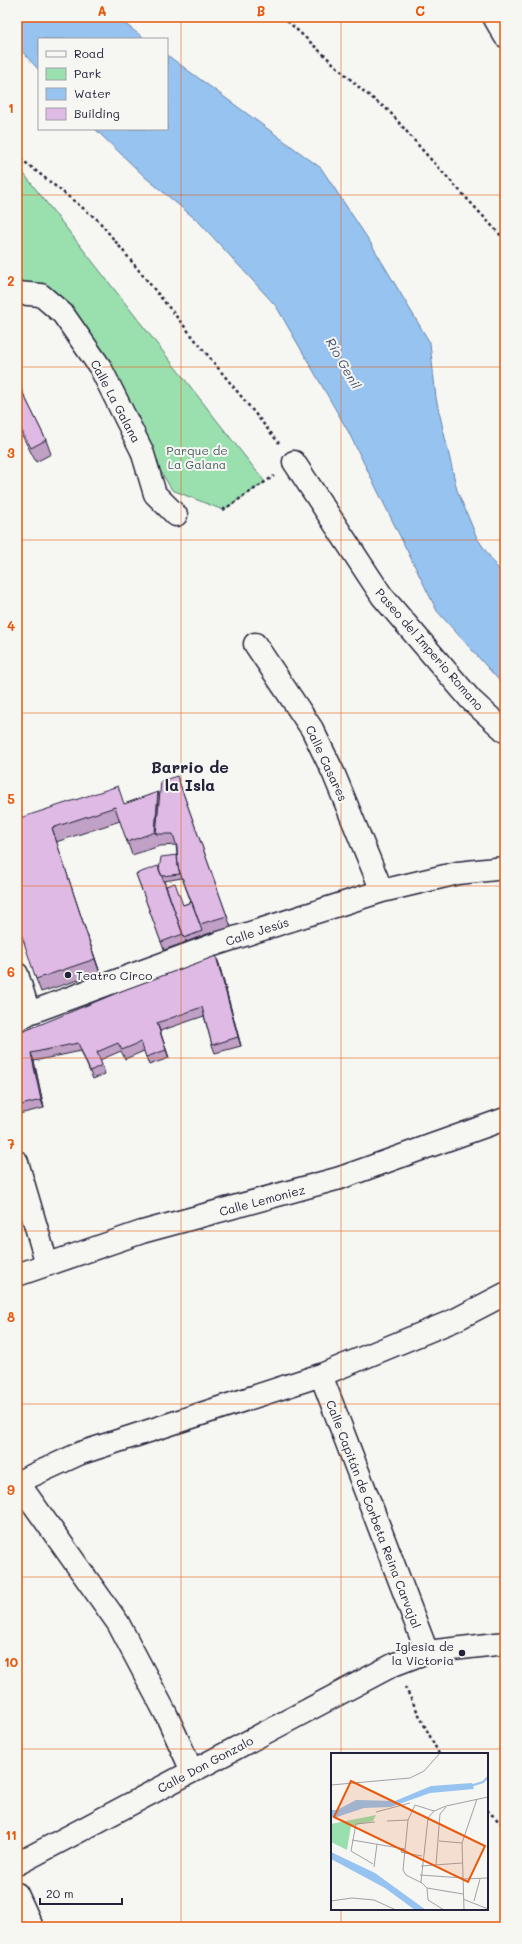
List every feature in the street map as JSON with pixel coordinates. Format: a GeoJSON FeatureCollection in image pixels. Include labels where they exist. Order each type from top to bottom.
{"type":"FeatureCollection","features":[{"type":"Feature","properties":{"kind":"street"},"geometry":{"type":"LineString","coordinates":[[494,17],[505,36]]}},
{"type":"Feature","properties":{"kind":"street","name":"Calle La Galana"},"geometry":{"type":"LineString","coordinates":[[17,293],[41,295],[63,314],[100,367],[142,450],[155,494],[176,515]]}},
{"type":"Feature","properties":{"kind":"street","name":"Paseo del Imperio Romano"},"geometry":{"type":"LineString","coordinates":[[294,462],[382,596],[471,700],[505,731]]}},
{"type":"Feature","properties":{"kind":"street","name":"Calle Casares"},"geometry":{"type":"LineString","coordinates":[[255,644],[312,729],[333,772],[382,891]]}},
{"type":"Feature","properties":{"kind":"street","name":"Calle Jesús"},"geometry":{"type":"LineString","coordinates":[[20,1011],[219,943],[382,891],[458,872],[505,868]]}},
{"type":"Feature","properties":{"kind":"street"},"geometry":{"type":"LineString","coordinates":[[17,974],[20,1011]]}},
{"type":"Feature","properties":{"kind":"street","name":"Calle Lemoniez"},"geometry":{"type":"LineString","coordinates":[[17,1275],[142,1232],[340,1178],[505,1119]]}},
{"type":"Feature","properties":{"kind":"street"},"geometry":{"type":"LineString","coordinates":[[17,1162],[48,1264]]}},
{"type":"Feature","properties":{"kind":"street"},"geometry":{"type":"LineString","coordinates":[[192,1771],[166,1714],[118,1623],[17,1482],[81,1453],[320,1375],[455,1320],[505,1294]]}},
{"type":"Feature","properties":{"kind":"street","name":"Calle Capitán de Corbeta Reina Carvajal"},"geometry":{"type":"LineString","coordinates":[[320,1375],[427,1652]]}},
{"type":"Feature","properties":{"kind":"street","name":"Calle Don Gonzalo"},"geometry":{"type":"LineString","coordinates":[[17,1864],[393,1665],[427,1652],[505,1642]]}},
{"type":"Feature","properties":{"kind":"street"},"geometry":{"type":"LineString","coordinates":[[17,1894],[32,1927]]}},
{"type":"Feature","properties":{"kind":"path"},"geometry":{"type":"LineString","coordinates":[[283,17],[362,90],[390,111],[425,153],[505,240]]}},
{"type":"Feature","properties":{"kind":"path"},"geometry":{"type":"LineString","coordinates":[[17,154],[21,159],[98,220],[294,462],[222,510]]}},
{"type":"Feature","properties":{"kind":"path"},"geometry":{"type":"LineString","coordinates":[[393,1665],[439,1753]]}},
{"type":"Feature","properties":{"kind":"path"},"geometry":{"type":"LineString","coordinates":[[488,1811],[505,1827]]}},
{"type":"Feature","properties":{"kind":"green space","name":"Parque de La Galana"},"geometry":{"type":"Polygon","coordinates":[[[17,165],[265,482],[223,510],[172,490],[79,336],[17,276],[17,165]]]}},
{"type":"Feature","properties":{"kind":"water"},"geometry":{"type":"Polygon","coordinates":[[[17,17],[116,17],[144,38],[38,38],[38,69],[17,46],[17,17]]]}},
{"type":"Feature","properties":{"kind":"water","name":"Río Genil"},"geometry":{"type":"Polygon","coordinates":[[[168,56],[321,168],[370,242],[430,343],[436,398],[457,490],[477,538],[505,579],[505,687],[437,611],[348,431],[276,306],[199,222],[145,177],[96,130],[168,130],[168,56]]]}},
{"type":"Feature","properties":{"kind":"building"},"geometry":{"type":"Polygon","coordinates":[[[17,381],[46,440],[31,448],[17,422],[17,381]]]}},
{"type":"Feature","properties":{"kind":"building"},"geometry":{"type":"Polygon","coordinates":[[[177,776],[227,916],[200,924],[178,867],[177,847],[173,834],[156,834],[161,781],[177,776]]]}},
{"type":"Feature","properties":{"kind":"building"},"geometry":{"type":"Polygon","coordinates":[[[118,786],[124,804],[158,792],[155,832],[127,842],[115,807],[52,828],[95,959],[36,979],[17,921],[17,819],[118,786]]]}},
{"type":"Feature","properties":{"kind":"building"},"geometry":{"type":"Polygon","coordinates":[[[177,855],[180,874],[162,876],[159,870],[161,857],[177,855]]]}},
{"type":"Feature","properties":{"kind":"building"},"geometry":{"type":"Polygon","coordinates":[[[158,866],[183,934],[161,942],[136,874],[158,866]]]}},
{"type":"Feature","properties":{"kind":"building"},"geometry":{"type":"Polygon","coordinates":[[[175,883],[183,905],[192,902],[202,931],[184,938],[166,886],[175,883]]]}},
{"type":"Feature","properties":{"kind":"building"},"geometry":{"type":"Polygon","coordinates":[[[216,956],[238,1037],[212,1045],[202,1007],[157,1023],[166,1050],[146,1057],[141,1042],[122,1050],[118,1043],[97,1052],[102,1065],[90,1071],[78,1043],[31,1053],[41,1100],[17,1106],[17,1034],[124,990],[216,956]]]}},
{"type":"Feature","properties":{"kind":"place","name":"Teatro Circo"},"geometry":{"type":"Point","coordinates":[68,975]}},
{"type":"Feature","properties":{"kind":"place","name":"Iglesia de la Victoria"},"geometry":{"type":"Point","coordinates":[462,1653]}},
{"type":"Feature","properties":{"kind":"district","name":"Barrio de la Isla"},"geometry":{"type":"Point","coordinates":[190,775]}}]}
